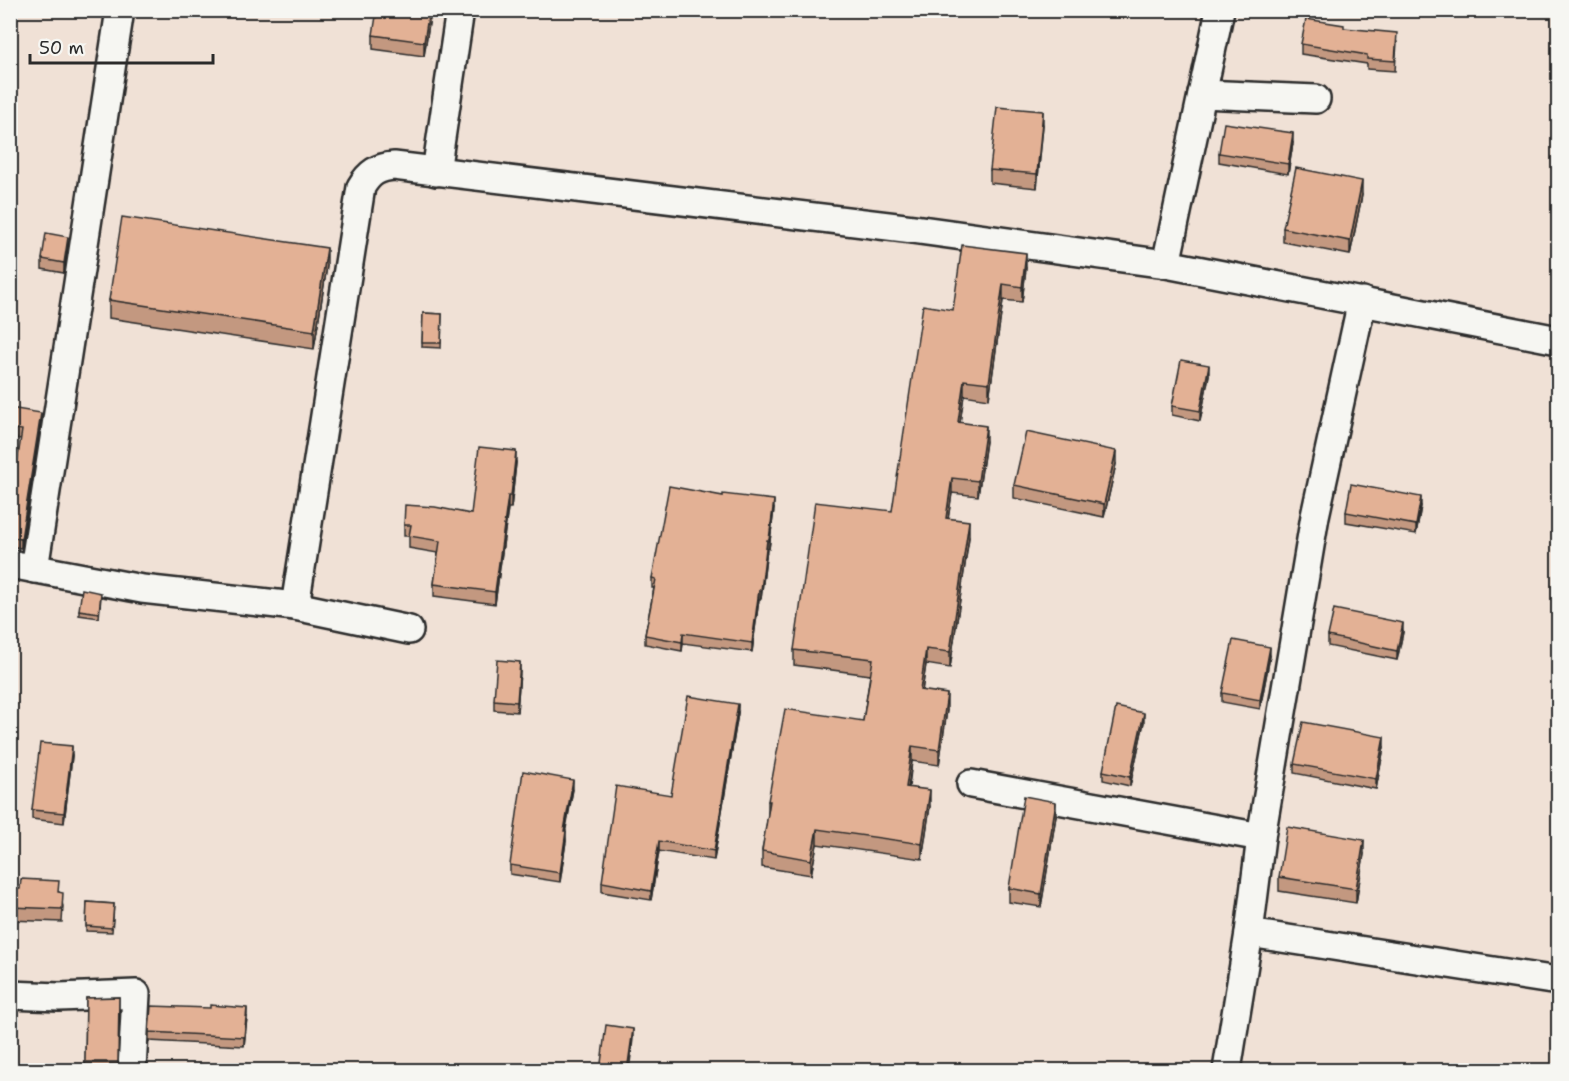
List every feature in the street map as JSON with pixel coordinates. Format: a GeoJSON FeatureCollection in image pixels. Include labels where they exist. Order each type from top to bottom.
{"type":"FeatureCollection","features":[{"type":"Feature","properties":{"kind":"street"},"geometry":{"type":"LineString","coordinates":[[120,10],[22,566],[142,589],[295,606],[409,630]]}},
{"type":"Feature","properties":{"kind":"street"},"geometry":{"type":"LineString","coordinates":[[436,172],[460,10]]}},
{"type":"Feature","properties":{"kind":"street"},"geometry":{"type":"LineString","coordinates":[[1166,264],[1220,10]]}},
{"type":"Feature","properties":{"kind":"street"},"geometry":{"type":"LineString","coordinates":[[1202,94],[1316,99]]}},
{"type":"Feature","properties":{"kind":"street"},"geometry":{"type":"LineString","coordinates":[[295,606],[361,187],[373,171],[383,167],[394,166],[913,229],[1166,264],[1558,340]]}},
{"type":"Feature","properties":{"kind":"street"},"geometry":{"type":"LineString","coordinates":[[1227,1071],[1249,933],[1261,837],[1315,516],[1362,301]]}},
{"type":"Feature","properties":{"kind":"street"},"geometry":{"type":"LineString","coordinates":[[972,784],[1261,837]]}},
{"type":"Feature","properties":{"kind":"street"},"geometry":{"type":"LineString","coordinates":[[1249,933],[1558,981]]}},
{"type":"Feature","properties":{"kind":"street"},"geometry":{"type":"LineString","coordinates":[[10,994],[59,997],[136,994],[132,1071]]}},
{"type":"Feature","properties":{"kind":"building"},"geometry":{"type":"Polygon","coordinates":[[[377,10],[429,10],[424,42],[373,35],[377,10]]]}},
{"type":"Feature","properties":{"kind":"building"},"geometry":{"type":"Polygon","coordinates":[[[1306,19],[1344,25],[1344,28],[1397,33],[1395,61],[1367,59],[1367,55],[1301,44],[1306,19]]]}},
{"type":"Feature","properties":{"kind":"building"},"geometry":{"type":"Polygon","coordinates":[[[997,107],[1043,111],[1037,174],[990,170],[997,107]]]}},
{"type":"Feature","properties":{"kind":"building"},"geometry":{"type":"Polygon","coordinates":[[[1224,123],[1293,133],[1288,164],[1219,153],[1224,123]]]}},
{"type":"Feature","properties":{"kind":"building"},"geometry":{"type":"Polygon","coordinates":[[[1296,168],[1362,181],[1350,241],[1283,228],[1296,168]]]}},
{"type":"Feature","properties":{"kind":"building"},"geometry":{"type":"Polygon","coordinates":[[[122,217],[327,248],[314,331],[109,300],[122,217]]]}},
{"type":"Feature","properties":{"kind":"building"},"geometry":{"type":"Polygon","coordinates":[[[46,233],[68,237],[64,263],[42,259],[46,233]]]}},
{"type":"Feature","properties":{"kind":"building"},"geometry":{"type":"Polygon","coordinates":[[[962,245],[1026,253],[1022,287],[1003,284],[989,383],[964,380],[958,422],[986,426],[978,481],[952,478],[946,518],[969,521],[950,652],[926,649],[920,690],[947,694],[939,750],[912,746],[906,787],[930,790],[922,844],[817,829],[811,860],[762,851],[770,801],[768,801],[785,709],[863,721],[873,659],[794,650],[815,502],[892,511],[923,305],[953,310],[962,245]]]}},
{"type":"Feature","properties":{"kind":"building"},"geometry":{"type":"Polygon","coordinates":[[[423,313],[442,314],[441,343],[422,343],[423,313]]]}},
{"type":"Feature","properties":{"kind":"building"},"geometry":{"type":"Polygon","coordinates":[[[1181,360],[1209,365],[1200,411],[1172,406],[1181,360]]]}},
{"type":"Feature","properties":{"kind":"building"},"geometry":{"type":"Polygon","coordinates":[[[10,408],[41,413],[21,539],[10,537],[10,482],[14,483],[22,430],[10,428],[10,408]]]}},
{"type":"Feature","properties":{"kind":"building"},"geometry":{"type":"Polygon","coordinates":[[[1026,432],[1116,451],[1104,504],[1014,485],[1026,432]]]}},
{"type":"Feature","properties":{"kind":"building"},"geometry":{"type":"Polygon","coordinates":[[[479,447],[516,451],[495,592],[434,584],[440,541],[409,536],[411,525],[404,525],[405,505],[435,507],[471,514],[479,447]]]}},
{"type":"Feature","properties":{"kind":"building"},"geometry":{"type":"Polygon","coordinates":[[[1351,484],[1421,497],[1416,525],[1346,512],[1351,484]]]}},
{"type":"Feature","properties":{"kind":"building"},"geometry":{"type":"Polygon","coordinates":[[[669,486],[723,496],[723,494],[774,500],[752,643],[683,633],[682,642],[645,635],[656,579],[652,578],[669,486]]]}},
{"type":"Feature","properties":{"kind":"building"},"geometry":{"type":"Polygon","coordinates":[[[82,589],[101,593],[99,613],[79,610],[82,589]]]}},
{"type":"Feature","properties":{"kind":"building"},"geometry":{"type":"Polygon","coordinates":[[[1334,609],[1403,623],[1397,651],[1328,636],[1334,609]]]}},
{"type":"Feature","properties":{"kind":"building"},"geometry":{"type":"Polygon","coordinates":[[[1233,640],[1270,647],[1260,700],[1222,693],[1233,640]]]}},
{"type":"Feature","properties":{"kind":"building"},"geometry":{"type":"Polygon","coordinates":[[[497,660],[520,662],[517,702],[494,700],[497,660]]]}},
{"type":"Feature","properties":{"kind":"building"},"geometry":{"type":"Polygon","coordinates":[[[688,696],[738,704],[714,851],[659,841],[651,891],[602,882],[616,786],[671,795],[688,696]]]}},
{"type":"Feature","properties":{"kind":"building"},"geometry":{"type":"Polygon","coordinates":[[[1116,707],[1144,713],[1130,777],[1103,771],[1116,707]]]}},
{"type":"Feature","properties":{"kind":"building"},"geometry":{"type":"Polygon","coordinates":[[[1303,722],[1384,737],[1376,779],[1294,764],[1303,722]]]}},
{"type":"Feature","properties":{"kind":"building"},"geometry":{"type":"Polygon","coordinates":[[[40,743],[72,746],[64,813],[32,810],[40,743]]]}},
{"type":"Feature","properties":{"kind":"building"},"geometry":{"type":"Polygon","coordinates":[[[523,771],[573,780],[564,831],[566,831],[560,873],[510,865],[523,771]]]}},
{"type":"Feature","properties":{"kind":"building"},"geometry":{"type":"Polygon","coordinates":[[[1024,796],[1056,802],[1041,894],[1009,888],[1024,796]]]}},
{"type":"Feature","properties":{"kind":"building"},"geometry":{"type":"Polygon","coordinates":[[[1287,827],[1364,840],[1356,889],[1279,877],[1287,827]]]}},
{"type":"Feature","properties":{"kind":"building"},"geometry":{"type":"Polygon","coordinates":[[[21,879],[59,881],[58,892],[63,893],[62,909],[10,907],[10,889],[20,889],[21,879]]]}},
{"type":"Feature","properties":{"kind":"building"},"geometry":{"type":"Polygon","coordinates":[[[87,902],[114,904],[112,928],[86,926],[87,902]]]}},
{"type":"Feature","properties":{"kind":"building"},"geometry":{"type":"Polygon","coordinates":[[[119,997],[118,1062],[85,1062],[86,998],[119,997]]]}},
{"type":"Feature","properties":{"kind":"building"},"geometry":{"type":"Polygon","coordinates":[[[210,1005],[247,1008],[244,1037],[149,1032],[151,1006],[210,1008],[210,1005]]]}},
{"type":"Feature","properties":{"kind":"building"},"geometry":{"type":"Polygon","coordinates":[[[606,1025],[633,1029],[627,1071],[600,1071],[606,1025]]]}}]}
